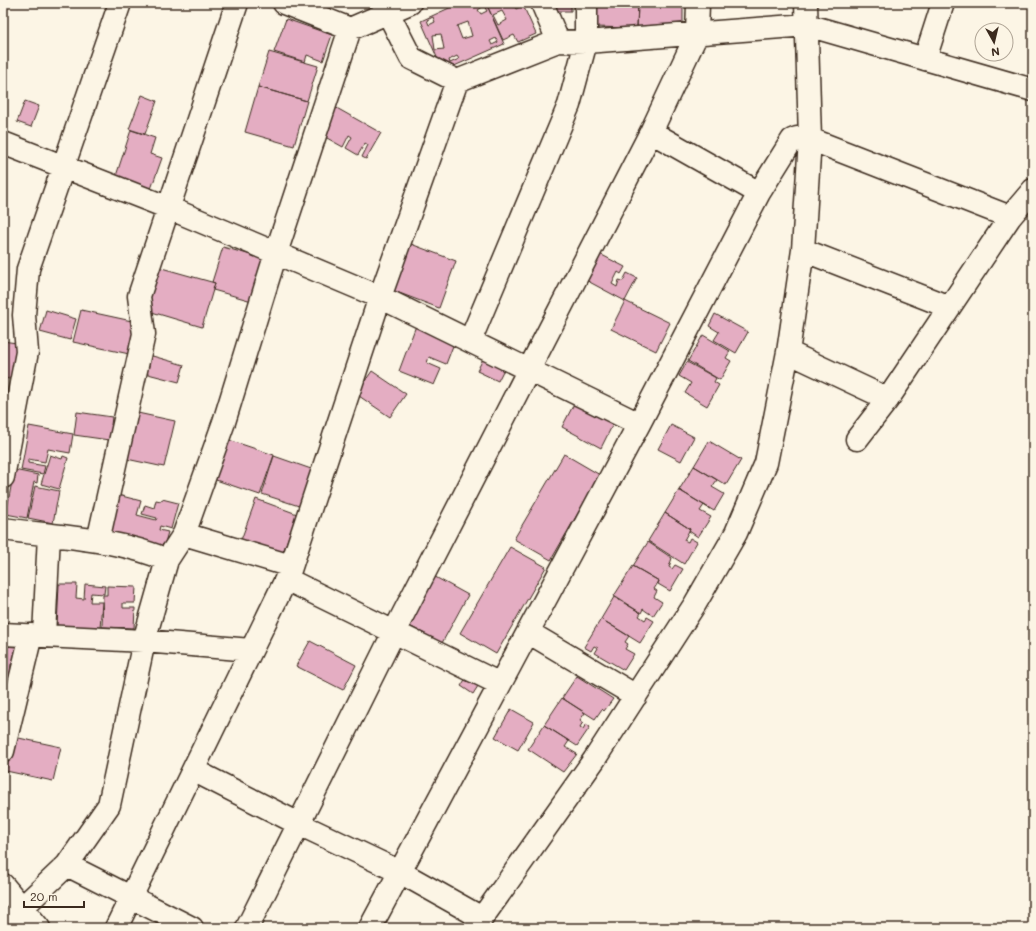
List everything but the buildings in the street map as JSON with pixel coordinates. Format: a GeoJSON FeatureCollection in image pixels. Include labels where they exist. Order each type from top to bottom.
{"type":"FeatureCollection","features":[{"type":"Feature","properties":{"kind":"street"},"geometry":{"type":"LineString","coordinates":[[3,477],[27,352],[24,315],[28,269],[120,3]]}},
{"type":"Feature","properties":{"kind":"street"},"geometry":{"type":"LineString","coordinates":[[98,541],[144,334],[139,296],[237,3]]}},
{"type":"Feature","properties":{"kind":"street"},"geometry":{"type":"LineString","coordinates":[[284,3],[350,29]]}},
{"type":"Feature","properties":{"kind":"street"},"geometry":{"type":"LineString","coordinates":[[3,926],[67,865],[109,805],[144,641],[167,560],[184,534],[224,422],[276,253],[350,29],[385,8],[410,3]]}},
{"type":"Feature","properties":{"kind":"street"},"geometry":{"type":"LineString","coordinates":[[542,3],[558,41]]}},
{"type":"Feature","properties":{"kind":"street"},"geometry":{"type":"LineString","coordinates":[[470,341],[569,105],[586,42],[586,3]]}},
{"type":"Feature","properties":{"kind":"street"},"geometry":{"type":"LineString","coordinates":[[247,928],[394,632],[651,132],[697,34],[698,3]]}},
{"type":"Feature","properties":{"kind":"street"},"geometry":{"type":"LineString","coordinates":[[193,770],[299,824],[400,872],[479,923],[594,760],[719,564],[751,499],[766,463],[788,352],[803,250],[810,139],[806,3]]}},
{"type":"Feature","properties":{"kind":"street"},"geometry":{"type":"LineString","coordinates":[[925,60],[943,3]]}},
{"type":"Feature","properties":{"kind":"street"},"geometry":{"type":"LineString","coordinates":[[385,8],[411,58],[457,80],[558,41],[586,42],[807,25],[1033,90]]}},
{"type":"Feature","properties":{"kind":"street"},"geometry":{"type":"LineString","coordinates":[[116,928],[288,573],[380,296],[457,80]]}},
{"type":"Feature","properties":{"kind":"street"},"geometry":{"type":"LineString","coordinates":[[651,132],[759,193]]}},
{"type":"Feature","properties":{"kind":"street"},"geometry":{"type":"LineString","coordinates":[[370,928],[640,424],[759,193],[792,140],[797,138],[810,139],[1010,217]]}},
{"type":"Feature","properties":{"kind":"street"},"geometry":{"type":"LineString","coordinates":[[3,143],[169,208],[380,296],[640,424]]}},
{"type":"Feature","properties":{"kind":"street"},"geometry":{"type":"LineString","coordinates":[[857,439],[888,399],[1010,217],[1033,190]]}},
{"type":"Feature","properties":{"kind":"street"},"geometry":{"type":"LineString","coordinates":[[803,250],[950,307]]}},
{"type":"Feature","properties":{"kind":"street"},"geometry":{"type":"LineString","coordinates":[[788,352],[888,399]]}},
{"type":"Feature","properties":{"kind":"street"},"geometry":{"type":"LineString","coordinates":[[3,529],[98,541],[152,554],[167,560]]}},
{"type":"Feature","properties":{"kind":"street"},"geometry":{"type":"LineString","coordinates":[[184,534],[288,573],[394,632],[500,684]]}},
{"type":"Feature","properties":{"kind":"street"},"geometry":{"type":"LineString","coordinates":[[3,751],[37,635],[49,536]]}},
{"type":"Feature","properties":{"kind":"street"},"geometry":{"type":"LineString","coordinates":[[528,632],[636,696]]}},
{"type":"Feature","properties":{"kind":"street"},"geometry":{"type":"LineString","coordinates":[[3,634],[144,641],[251,650]]}},
{"type":"Feature","properties":{"kind":"street"},"geometry":{"type":"LineString","coordinates":[[67,865],[192,928]]}},
{"type":"Feature","properties":{"kind":"street"},"geometry":{"type":"LineString","coordinates":[[3,885],[39,928]]}}]}
